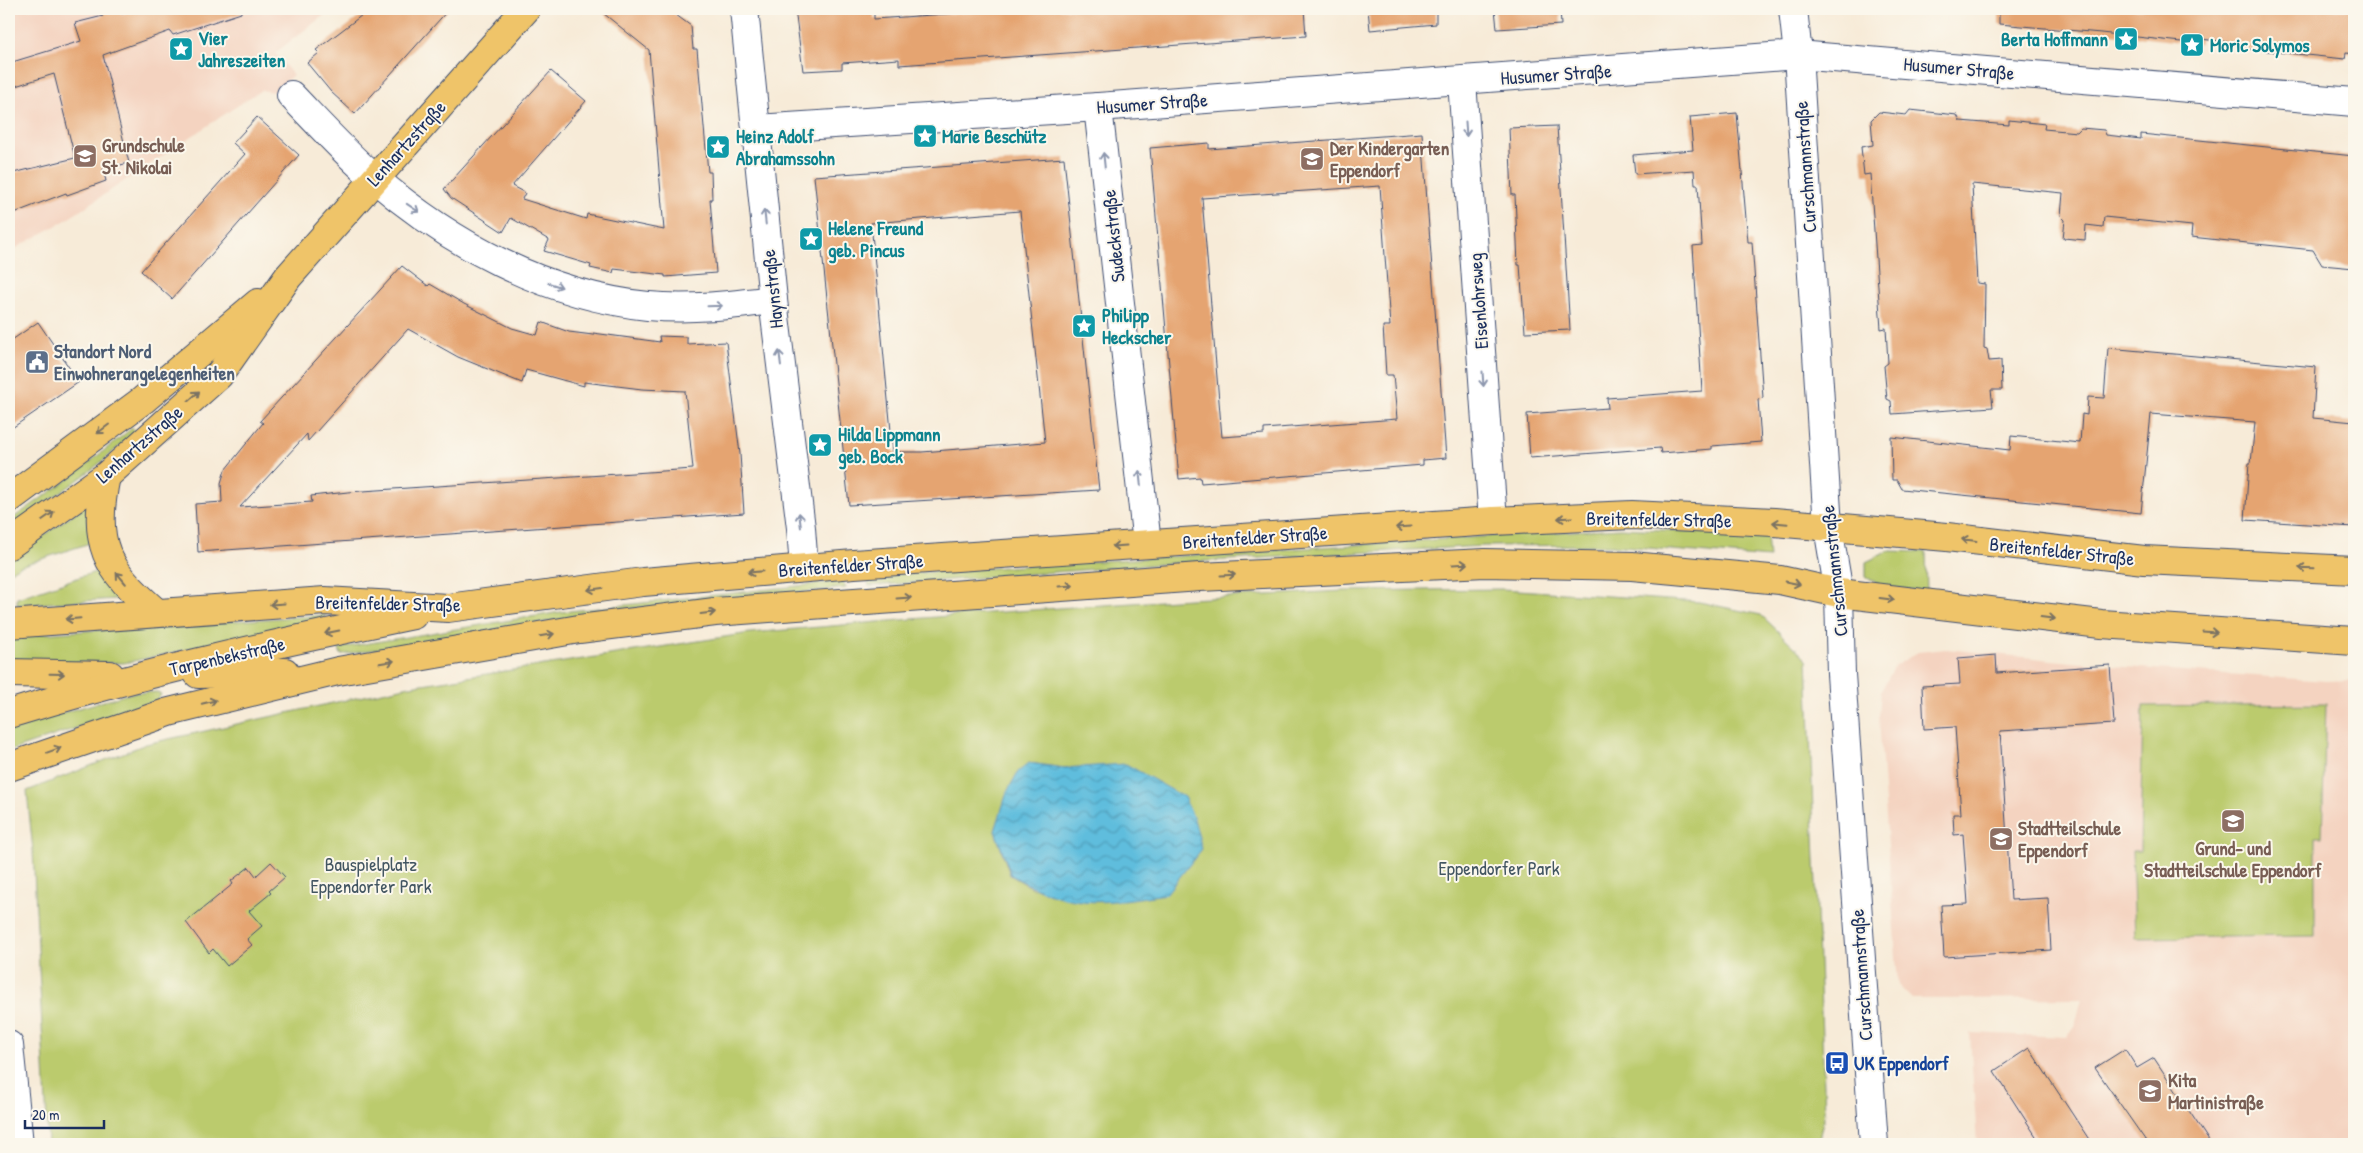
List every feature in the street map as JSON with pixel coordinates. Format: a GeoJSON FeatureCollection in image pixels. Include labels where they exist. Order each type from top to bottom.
{"type":"FeatureCollection","features":[{"type":"Feature","properties":{"kind":"main road","name":"Lenhartzstraße"},"geometry":{"type":"LineString","coordinates":[[9,545],[106,476],[218,374],[288,278],[374,178],[526,9]]}},
{"type":"Feature","properties":{"kind":"main road","name":"Lenhartzstraße"},"geometry":{"type":"LineString","coordinates":[[9,499],[143,400],[288,278]]}},
{"type":"Feature","properties":{"kind":"main road"},"geometry":{"type":"LineString","coordinates":[[106,476],[103,491],[102,535],[107,557],[119,577],[156,612]]}},
{"type":"Feature","properties":{"kind":"main road","name":"Breitenfelder Straße"},"geometry":{"type":"LineString","coordinates":[[9,624],[325,601],[448,608],[643,582],[804,568],[1493,521],[1632,515],[1774,522],[1948,537],[2144,560],[2354,570]]}},
{"type":"Feature","properties":{"kind":"main road","name":"Breitenfelder Straße"},"geometry":{"type":"LineString","coordinates":[[338,670],[579,629],[715,612],[1200,577],[1485,563],[1632,566],[1780,580],[1838,593],[2101,624],[2354,641]]}},
{"type":"Feature","properties":{"kind":"main road","name":"Tarpenbekstraße"},"geometry":{"type":"LineString","coordinates":[[9,714],[73,694],[268,645],[448,608]]}},
{"type":"Feature","properties":{"kind":"main road"},"geometry":{"type":"LineString","coordinates":[[9,673],[144,676],[338,670]]}},
{"type":"Feature","properties":{"kind":"main road"},"geometry":{"type":"LineString","coordinates":[[9,767],[169,712],[338,670]]}},
{"type":"Feature","properties":{"kind":"street","name":"Haynstraße"},"geometry":{"type":"LineString","coordinates":[[744,9],[773,300],[801,528],[804,568]]}},
{"type":"Feature","properties":{"kind":"street","name":"Curschmannstraße"},"geometry":{"type":"LineString","coordinates":[[1793,9],[1798,55],[1828,527],[1838,593],[1841,674],[1870,1140]]}},
{"type":"Feature","properties":{"kind":"street","name":"Husumer Straße"},"geometry":{"type":"LineString","coordinates":[[756,129],[1098,107],[1798,55],[2354,102]]}},
{"type":"Feature","properties":{"kind":"street","name":"Eisenlohrsweg"},"geometry":{"type":"LineString","coordinates":[[1462,81],[1493,521]]}},
{"type":"Feature","properties":{"kind":"street"},"geometry":{"type":"LineString","coordinates":[[291,95],[374,178],[403,202],[471,248],[505,266],[580,293],[617,302],[669,307],[726,306],[773,300]]}},
{"type":"Feature","properties":{"kind":"street","name":"Sudeckstraße"},"geometry":{"type":"LineString","coordinates":[[1098,107],[1147,544]]}},
{"type":"Feature","properties":{"kind":"street"},"geometry":{"type":"LineString","coordinates":[[9,1045],[19,1144]]}},
{"type":"Feature","properties":{"kind":"shaded area","name":"Grundschule St. Nikolai"},"geometry":{"type":"Polygon","coordinates":[[[9,9],[332,9],[275,53],[293,75],[273,92],[261,90],[66,220],[9,252],[9,9]]]}},
{"type":"Feature","properties":{"kind":"shaded area"},"geometry":{"type":"Polygon","coordinates":[[[1946,649],[2111,666],[2326,681],[2354,680],[2354,1144],[1977,1144],[1970,1033],[2067,1037],[2075,1026],[2082,998],[1912,999],[1898,985],[1879,718],[1881,691],[1895,666],[1918,652],[1946,649]]]}},
{"type":"Feature","properties":{"kind":"green space"},"geometry":{"type":"Polygon","coordinates":[[[132,428],[135,431],[106,458],[9,528],[9,521],[70,478],[132,428]]]}},
{"type":"Feature","properties":{"kind":"green space"},"geometry":{"type":"Polygon","coordinates":[[[83,507],[88,507],[90,543],[20,566],[9,572],[9,561],[83,507]]]}},
{"type":"Feature","properties":{"kind":"green space"},"geometry":{"type":"Polygon","coordinates":[[[1620,528],[1767,535],[1769,558],[1611,545],[1484,546],[1189,562],[869,586],[866,576],[1620,528]]]}},
{"type":"Feature","properties":{"kind":"green space"},"geometry":{"type":"Polygon","coordinates":[[[1889,551],[1926,552],[1927,592],[1882,586],[1866,577],[1866,562],[1889,551]]]}},
{"type":"Feature","properties":{"kind":"green space"},"geometry":{"type":"Polygon","coordinates":[[[101,570],[123,596],[117,599],[17,605],[17,598],[101,570]]]}},
{"type":"Feature","properties":{"kind":"green space"},"geometry":{"type":"Polygon","coordinates":[[[843,581],[846,588],[626,609],[341,655],[339,648],[561,612],[843,581]]]}},
{"type":"Feature","properties":{"kind":"green space","name":"Eppendorfer Park"},"geometry":{"type":"Polygon","coordinates":[[[1502,589],[1699,602],[1761,615],[1807,659],[1825,1112],[1818,1144],[48,1144],[33,851],[27,791],[146,744],[410,686],[750,633],[959,615],[1190,599],[1344,591],[1502,589]],[[1029,763],[1002,813],[995,831],[1010,875],[1034,889],[1126,765],[1064,768],[1029,763]]]}},
{"type":"Feature","properties":{"kind":"green space"},"geometry":{"type":"Polygon","coordinates":[[[326,615],[322,621],[124,663],[9,661],[9,636],[326,615]]]}},
{"type":"Feature","properties":{"kind":"green space"},"geometry":{"type":"Polygon","coordinates":[[[157,692],[161,694],[158,700],[9,751],[9,728],[132,693],[157,692]]]}},
{"type":"Feature","properties":{"kind":"green space"},"geometry":{"type":"Polygon","coordinates":[[[2326,704],[2322,837],[2315,837],[2315,936],[2135,938],[2132,851],[2140,851],[2143,706],[2326,704]]]}},
{"type":"Feature","properties":{"kind":"water"},"geometry":{"type":"Polygon","coordinates":[[[1029,763],[1064,768],[1126,764],[1184,797],[1194,819],[1202,849],[1166,894],[1103,902],[1086,901],[1051,894],[1032,886],[1011,875],[995,831],[1007,792],[1018,772],[1029,763]]]}},
{"type":"Feature","properties":{"kind":"building"},"geometry":{"type":"Polygon","coordinates":[[[102,9],[119,9],[122,14],[137,9],[241,9],[241,13],[173,35],[170,31],[103,55],[129,163],[103,169],[106,181],[67,195],[66,193],[9,215],[9,174],[75,158],[54,74],[9,88],[9,63],[81,41],[75,23],[103,16],[102,9]]]}},
{"type":"Feature","properties":{"kind":"building"},"geometry":{"type":"Polygon","coordinates":[[[370,9],[449,9],[355,114],[331,92],[307,63],[319,53],[316,50],[370,9]]]}},
{"type":"Feature","properties":{"kind":"building"},"geometry":{"type":"Polygon","coordinates":[[[598,9],[668,9],[691,26],[693,49],[697,49],[708,172],[711,172],[712,199],[710,199],[716,273],[665,277],[665,275],[614,269],[613,273],[590,268],[591,265],[544,251],[549,240],[511,218],[503,232],[451,198],[444,189],[551,71],[586,101],[512,186],[525,193],[522,199],[586,219],[587,214],[664,230],[649,50],[598,9]]]}},
{"type":"Feature","properties":{"kind":"building"},"geometry":{"type":"Polygon","coordinates":[[[795,9],[874,9],[874,19],[1019,9],[1304,9],[1306,36],[899,65],[899,59],[842,63],[842,69],[803,71],[795,9]]]}},
{"type":"Feature","properties":{"kind":"building"},"geometry":{"type":"Polygon","coordinates":[[[1368,9],[1436,9],[1436,24],[1370,30],[1368,9]]]}},
{"type":"Feature","properties":{"kind":"building"},"geometry":{"type":"Polygon","coordinates":[[[1495,9],[1560,9],[1561,25],[1497,29],[1495,9]]]}},
{"type":"Feature","properties":{"kind":"building"},"geometry":{"type":"Polygon","coordinates":[[[1999,9],[2354,9],[2354,54],[2346,53],[2345,59],[2247,49],[2247,44],[2200,39],[2200,44],[1999,24],[1999,9]]]}},
{"type":"Feature","properties":{"kind":"building"},"geometry":{"type":"Polygon","coordinates":[[[1910,110],[1957,115],[1960,121],[2009,125],[2009,120],[2045,124],[2044,129],[2077,132],[2081,128],[2104,130],[2106,135],[2141,139],[2141,134],[2354,156],[2354,268],[2322,265],[2313,250],[2191,237],[2192,226],[2104,217],[2103,227],[2086,225],[2085,240],[2063,238],[2065,220],[2061,216],[2063,193],[1972,184],[1977,283],[1985,284],[1984,348],[1987,349],[1989,361],[2001,360],[2002,390],[1991,390],[1993,407],[1892,414],[1891,401],[1887,399],[1884,366],[1888,363],[1886,328],[1881,329],[1870,174],[1864,175],[1861,147],[1873,145],[1871,120],[1879,112],[1906,115],[1910,110]]]}},
{"type":"Feature","properties":{"kind":"building"},"geometry":{"type":"Polygon","coordinates":[[[1737,113],[1748,242],[1752,242],[1763,398],[1758,399],[1761,442],[1712,446],[1712,449],[1661,453],[1660,448],[1530,458],[1527,414],[1608,408],[1607,398],[1702,391],[1693,246],[1702,245],[1698,185],[1695,185],[1694,170],[1635,174],[1633,155],[1693,150],[1690,117],[1737,113]]]}},
{"type":"Feature","properties":{"kind":"building"},"geometry":{"type":"Polygon","coordinates":[[[257,117],[299,155],[172,299],[141,271],[245,154],[233,143],[257,117]]]}},
{"type":"Feature","properties":{"kind":"building"},"geometry":{"type":"Polygon","coordinates":[[[1557,126],[1570,330],[1525,332],[1520,265],[1518,265],[1515,195],[1512,195],[1509,128],[1557,126]]]}},
{"type":"Feature","properties":{"kind":"building"},"geometry":{"type":"Polygon","coordinates":[[[1422,133],[1446,458],[1423,460],[1423,465],[1201,483],[1200,477],[1179,479],[1150,148],[1209,143],[1209,149],[1422,133]],[[1380,186],[1202,198],[1222,437],[1264,434],[1264,429],[1397,419],[1393,375],[1386,375],[1383,326],[1390,326],[1380,186]]]}},
{"type":"Feature","properties":{"kind":"building"},"geometry":{"type":"Polygon","coordinates":[[[1064,158],[1099,490],[849,505],[814,176],[1064,158]],[[1020,211],[871,223],[893,452],[922,452],[1045,442],[1020,211]]]}},
{"type":"Feature","properties":{"kind":"building"},"geometry":{"type":"Polygon","coordinates":[[[402,266],[428,286],[430,284],[464,304],[512,328],[537,335],[541,322],[569,332],[593,335],[593,333],[660,342],[659,336],[687,337],[687,344],[726,342],[740,454],[744,513],[198,552],[195,504],[222,502],[221,483],[225,470],[263,423],[260,421],[402,266]],[[408,329],[308,441],[307,434],[240,507],[312,502],[311,496],[348,492],[693,469],[685,391],[642,389],[584,382],[584,386],[526,370],[522,383],[458,357],[408,329]]]}},
{"type":"Feature","properties":{"kind":"building","name":"Standort Nord Einwohnerangelegenheiten"},"geometry":{"type":"Polygon","coordinates":[[[38,322],[79,382],[9,430],[9,342],[38,322]]]}},
{"type":"Feature","properties":{"kind":"building"},"geometry":{"type":"Polygon","coordinates":[[[2108,348],[2316,367],[2313,418],[2354,422],[2354,527],[2245,520],[2249,463],[2251,463],[2255,422],[2151,414],[2141,513],[1902,489],[1897,480],[1892,480],[1891,437],[2010,450],[2011,436],[2080,443],[2082,414],[2087,415],[2088,397],[2104,398],[2108,348]]]}},
{"type":"Feature","properties":{"kind":"building"},"geometry":{"type":"Polygon","coordinates":[[[1996,655],[1997,673],[2110,665],[2114,724],[2000,731],[2011,900],[2048,898],[2051,950],[1944,957],[1941,905],[1968,904],[1963,834],[1954,835],[1953,814],[1961,814],[1955,727],[1924,729],[1922,686],[1960,684],[1958,658],[1996,655]]]}},
{"type":"Feature","properties":{"kind":"building"},"geometry":{"type":"Polygon","coordinates":[[[271,862],[285,877],[269,891],[271,893],[249,911],[262,926],[247,939],[252,945],[227,966],[213,949],[209,953],[186,922],[233,884],[231,881],[249,867],[256,876],[271,862]]]}},
{"type":"Feature","properties":{"kind":"building"},"geometry":{"type":"Polygon","coordinates":[[[2029,1048],[2092,1144],[2041,1144],[1994,1071],[2029,1048]]]}},
{"type":"Feature","properties":{"kind":"building"},"geometry":{"type":"Polygon","coordinates":[[[2125,1049],[2137,1068],[2154,1058],[2211,1144],[2148,1144],[2095,1068],[2125,1049]]]}},
{"type":"Feature","properties":{"kind":"place","name":"Berta Hoffmann"},"geometry":{"type":"Point","coordinates":[2126,39]}},
{"type":"Feature","properties":{"kind":"place","name":"Moric Solymos"},"geometry":{"type":"Point","coordinates":[2192,45]}},
{"type":"Feature","properties":{"kind":"place","name":"Vier Jahreszeiten"},"geometry":{"type":"Point","coordinates":[181,49]}},
{"type":"Feature","properties":{"kind":"place","name":"Marie Beschütz"},"geometry":{"type":"Point","coordinates":[925,136]}},
{"type":"Feature","properties":{"kind":"place","name":"Heinz Adolf Abrahamssohn"},"geometry":{"type":"Point","coordinates":[718,147]}},
{"type":"Feature","properties":{"kind":"place","name":"Grundschule St. Nikolai"},"geometry":{"type":"Point","coordinates":[85,156]}},
{"type":"Feature","properties":{"kind":"place","name":"Der Kindergarten Eppendorf"},"geometry":{"type":"Point","coordinates":[1312,159]}},
{"type":"Feature","properties":{"kind":"place","name":"Helene Freund geb. Pincus"},"geometry":{"type":"Point","coordinates":[811,239]}},
{"type":"Feature","properties":{"kind":"place","name":"Philipp Heckscher"},"geometry":{"type":"Point","coordinates":[1084,326]}},
{"type":"Feature","properties":{"kind":"place","name":"Standort Nord Einwohnerangelegenheiten"},"geometry":{"type":"Point","coordinates":[37,362]}},
{"type":"Feature","properties":{"kind":"place","name":"Hilda Lippmann geb. Bock"},"geometry":{"type":"Point","coordinates":[820,445]}},
{"type":"Feature","properties":{"kind":"place","name":"Grund- und Stadtteilschule Eppendorf"},"geometry":{"type":"Point","coordinates":[2233,821]}},
{"type":"Feature","properties":{"kind":"place","name":"Stadtteilschule Eppendorf"},"geometry":{"type":"Point","coordinates":[2001,839]}},
{"type":"Feature","properties":{"kind":"place","name":"UK Eppendorf"},"geometry":{"type":"Point","coordinates":[1837,1063]}},
{"type":"Feature","properties":{"kind":"place","name":"Kita Martinistraße"},"geometry":{"type":"Point","coordinates":[2150,1091]}},
{"type":"Feature","properties":{"kind":"park label","name":"Bauspielplatz Eppendorfer Park"},"geometry":{"type":"Point","coordinates":[371,875]}}]}
